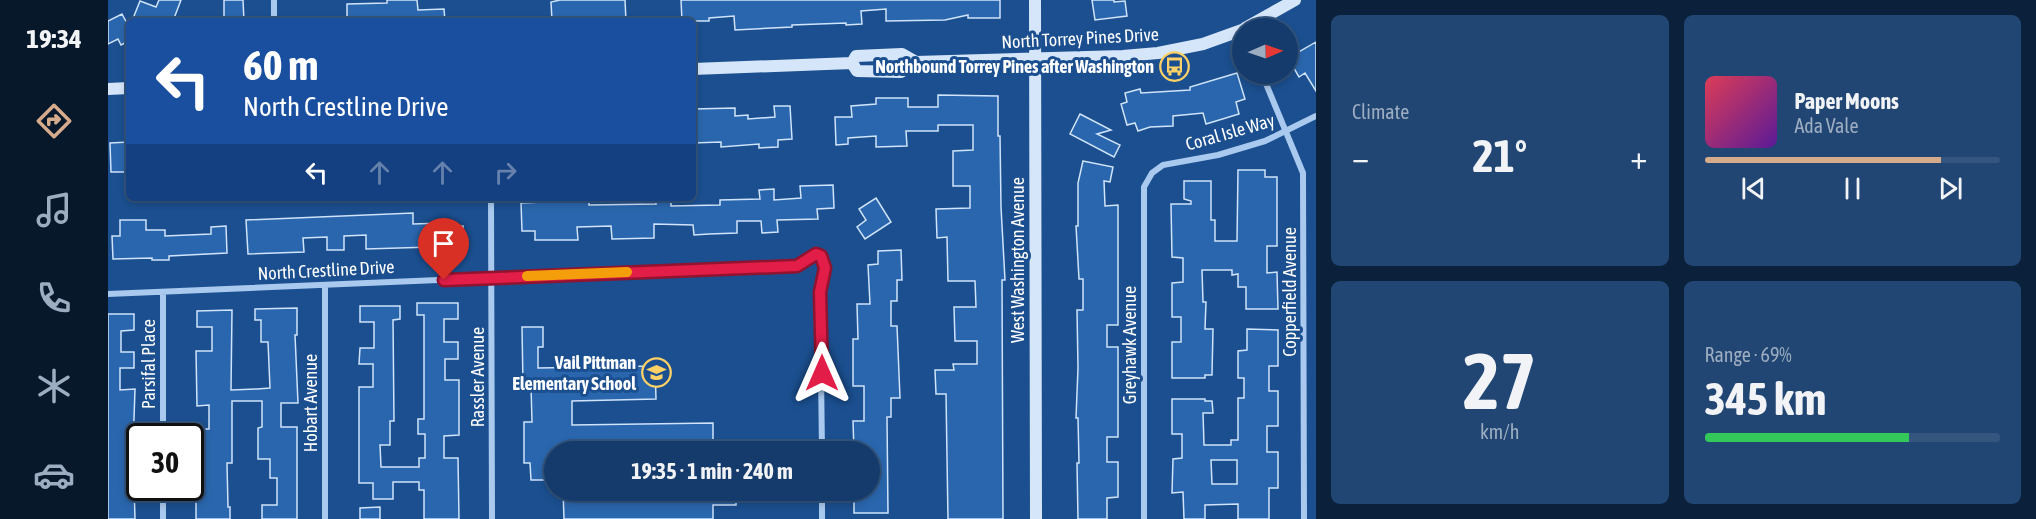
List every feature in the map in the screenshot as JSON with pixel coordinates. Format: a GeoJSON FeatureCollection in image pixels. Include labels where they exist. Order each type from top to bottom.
{"type":"FeatureCollection","features":[{"type":"Feature","properties":{"kind":"main road","name":"West Washington Avenue"},"geometry":{"type":"LineString","coordinates":[[1035,0],[1036,519]]}},
{"type":"Feature","properties":{"kind":"main road","name":"North Torrey Pines Drive"},"geometry":{"type":"LineString","coordinates":[[1263,18],[1295,0]]}},
{"type":"Feature","properties":{"kind":"main road","name":"North Torrey Pines Drive"},"geometry":{"type":"LineString","coordinates":[[696,69],[852,63],[856,57],[902,54],[916,62],[1123,56],[1158,53],[1203,44],[1232,33]]}},
{"type":"Feature","properties":{"kind":"main road"},"geometry":{"type":"LineString","coordinates":[[108,89],[126,88]]}},
{"type":"Feature","properties":{"kind":"street"},"geometry":{"type":"LineString","coordinates":[[274,0],[274,18]]}},
{"type":"Feature","properties":{"kind":"street","name":"Copperfield Avenue"},"geometry":{"type":"LineString","coordinates":[[1266,84],[1303,173],[1304,519]]}},
{"type":"Feature","properties":{"kind":"street","name":"Coral Isle Way"},"geometry":{"type":"LineString","coordinates":[[1152,172],[1163,165],[1218,155],[1265,141],[1316,117]]}},
{"type":"Feature","properties":{"kind":"street","name":"Greyhawk Avenue"},"geometry":{"type":"LineString","coordinates":[[1144,519],[1144,187],[1152,172]]}},
{"type":"Feature","properties":{"kind":"street","name":"Rassler Avenue"},"geometry":{"type":"LineString","coordinates":[[491,201],[492,519]]}},
{"type":"Feature","properties":{"kind":"street","name":"North Crestline Drive"},"geometry":{"type":"LineString","coordinates":[[108,294],[797,266],[816,254],[821,256],[824,262],[825,275],[820,292],[822,441]]}},
{"type":"Feature","properties":{"kind":"street","name":"Hobart Avenue"},"geometry":{"type":"LineString","coordinates":[[325,286],[325,519]]}},
{"type":"Feature","properties":{"kind":"street","name":"Parsifal Place"},"geometry":{"type":"LineString","coordinates":[[163,292],[163,423]]}},
{"type":"Feature","properties":{"kind":"street"},"geometry":{"type":"LineString","coordinates":[[163,501],[163,519]]}},
{"type":"Feature","properties":{"kind":"street"},"geometry":{"type":"LineString","coordinates":[[822,501],[822,519]]}},
{"type":"Feature","properties":{"kind":"building"},"geometry":{"type":"Polygon","coordinates":[[[159,0],[181,0],[174,18],[133,18],[140,1],[156,7],[159,0]]]}},
{"type":"Feature","properties":{"kind":"building"},"geometry":{"type":"Polygon","coordinates":[[[224,0],[243,0],[244,18],[224,18],[224,0]]]}},
{"type":"Feature","properties":{"kind":"building"},"geometry":{"type":"Polygon","coordinates":[[[387,0],[417,0],[418,10],[444,9],[445,18],[347,18],[347,4],[387,3],[387,0]]]}},
{"type":"Feature","properties":{"kind":"building"},"geometry":{"type":"Polygon","coordinates":[[[625,0],[626,18],[552,18],[551,2],[625,0]]]}},
{"type":"Feature","properties":{"kind":"building"},"geometry":{"type":"Polygon","coordinates":[[[681,0],[1000,0],[1000,18],[968,18],[968,15],[945,20],[886,21],[886,9],[861,11],[862,24],[792,25],[792,27],[735,30],[734,16],[709,18],[709,21],[682,18],[681,0]]]}},
{"type":"Feature","properties":{"kind":"building"},"geometry":{"type":"Polygon","coordinates":[[[1092,0],[1125,1],[1127,16],[1095,20],[1092,0]]]}},
{"type":"Feature","properties":{"kind":"building"},"geometry":{"type":"Polygon","coordinates":[[[122,14],[126,21],[126,42],[121,45],[118,39],[108,44],[108,21],[122,14]]]}},
{"type":"Feature","properties":{"kind":"building"},"geometry":{"type":"Polygon","coordinates":[[[1316,42],[1316,91],[1305,73],[1299,77],[1298,75],[1298,52],[1316,42]]]}},
{"type":"Feature","properties":{"kind":"building"},"geometry":{"type":"Polygon","coordinates":[[[1232,74],[1232,84],[1240,84],[1245,99],[1236,102],[1239,114],[1206,124],[1203,113],[1173,116],[1173,126],[1150,127],[1138,131],[1135,123],[1127,125],[1121,104],[1127,102],[1125,93],[1140,89],[1141,93],[1190,90],[1190,87],[1232,74]]]}},
{"type":"Feature","properties":{"kind":"building"},"geometry":{"type":"Polygon","coordinates":[[[938,95],[998,96],[1005,280],[1002,280],[1003,519],[948,519],[946,394],[936,394],[935,370],[954,370],[953,364],[977,364],[977,341],[955,341],[954,307],[976,307],[975,281],[948,281],[947,237],[937,238],[936,209],[970,208],[970,186],[953,186],[953,151],[973,150],[973,125],[938,125],[938,131],[906,131],[907,146],[876,147],[876,136],[848,138],[848,144],[836,145],[835,117],[852,117],[851,106],[876,104],[876,98],[908,98],[908,107],[938,107],[938,95]]]}},
{"type":"Feature","properties":{"kind":"building"},"geometry":{"type":"Polygon","coordinates":[[[774,106],[790,106],[792,139],[778,140],[778,147],[759,148],[759,144],[721,147],[721,142],[696,143],[696,109],[735,108],[735,116],[748,115],[748,119],[775,117],[774,106]]]}},
{"type":"Feature","properties":{"kind":"building"},"geometry":{"type":"Polygon","coordinates":[[[1080,114],[1111,130],[1097,134],[1120,145],[1114,157],[1070,134],[1080,114]]]}},
{"type":"Feature","properties":{"kind":"building"},"geometry":{"type":"Polygon","coordinates":[[[126,142],[126,172],[111,172],[110,143],[126,142]]]}},
{"type":"Feature","properties":{"kind":"building"},"geometry":{"type":"Polygon","coordinates":[[[1083,161],[1113,167],[1110,182],[1104,181],[1105,206],[1118,205],[1118,325],[1107,325],[1107,347],[1118,347],[1118,437],[1107,437],[1107,462],[1118,462],[1118,497],[1107,498],[1107,519],[1078,519],[1077,310],[1083,310],[1083,279],[1079,279],[1076,226],[1078,226],[1078,183],[1083,161]]]}},
{"type":"Feature","properties":{"kind":"building"},"geometry":{"type":"Polygon","coordinates":[[[1238,170],[1265,170],[1265,177],[1277,177],[1277,246],[1267,246],[1267,273],[1277,272],[1278,309],[1246,309],[1246,287],[1238,287],[1238,274],[1232,275],[1232,270],[1202,270],[1203,302],[1206,302],[1205,329],[1213,329],[1212,375],[1205,375],[1205,378],[1172,378],[1172,342],[1181,342],[1181,317],[1172,317],[1172,283],[1183,282],[1183,258],[1172,257],[1171,204],[1191,204],[1191,201],[1184,199],[1184,181],[1211,181],[1211,220],[1215,220],[1215,241],[1237,241],[1238,170]]]}},
{"type":"Feature","properties":{"kind":"building"},"geometry":{"type":"Polygon","coordinates":[[[833,185],[834,208],[817,209],[818,219],[777,220],[778,232],[762,233],[761,221],[737,221],[737,233],[694,235],[693,225],[654,224],[654,238],[612,239],[611,226],[577,227],[578,240],[535,240],[535,231],[522,231],[521,203],[589,201],[589,205],[656,204],[656,201],[671,201],[671,206],[720,205],[720,200],[760,199],[759,190],[774,189],[774,200],[801,198],[800,186],[833,185]]]}},
{"type":"Feature","properties":{"kind":"building"},"geometry":{"type":"Polygon","coordinates":[[[876,198],[891,222],[865,239],[857,227],[866,220],[859,209],[876,198]]]}},
{"type":"Feature","properties":{"kind":"building"},"geometry":{"type":"Polygon","coordinates":[[[413,213],[413,224],[442,223],[442,226],[463,226],[464,246],[366,249],[366,235],[344,236],[344,250],[327,250],[327,237],[303,238],[304,252],[248,254],[246,220],[413,213]]]}},
{"type":"Feature","properties":{"kind":"building"},"geometry":{"type":"Polygon","coordinates":[[[120,220],[146,220],[146,230],[165,230],[165,236],[211,234],[211,227],[226,226],[227,253],[169,256],[169,260],[113,259],[112,236],[120,236],[120,220]]]}},
{"type":"Feature","properties":{"kind":"building"},"geometry":{"type":"Polygon","coordinates":[[[901,250],[902,280],[897,280],[897,301],[891,301],[891,326],[897,326],[900,398],[891,398],[891,417],[887,417],[888,513],[854,513],[854,501],[880,501],[880,441],[854,441],[853,421],[864,421],[864,386],[853,386],[853,339],[858,339],[857,304],[870,304],[868,265],[878,264],[878,251],[901,250]]]}},
{"type":"Feature","properties":{"kind":"building"},"geometry":{"type":"Polygon","coordinates":[[[417,303],[458,303],[458,319],[444,319],[444,342],[458,342],[458,359],[445,359],[445,380],[459,380],[459,435],[444,436],[444,458],[458,458],[459,519],[424,519],[424,490],[419,490],[419,482],[393,482],[393,499],[373,499],[373,483],[359,483],[359,387],[373,387],[373,364],[359,364],[360,348],[374,348],[374,322],[360,322],[360,306],[400,306],[400,319],[393,320],[394,421],[390,421],[390,445],[380,445],[381,467],[419,467],[419,458],[425,458],[425,434],[418,434],[418,419],[424,419],[424,315],[417,315],[417,303]]]}},
{"type":"Feature","properties":{"kind":"building"},"geometry":{"type":"Polygon","coordinates":[[[297,308],[297,335],[295,335],[298,403],[281,403],[281,427],[297,427],[297,519],[262,519],[262,505],[277,505],[277,478],[270,478],[270,459],[258,459],[258,428],[262,427],[262,401],[232,401],[232,463],[227,463],[230,519],[196,519],[196,501],[204,501],[204,429],[209,429],[209,405],[197,406],[196,351],[212,351],[212,327],[197,327],[197,311],[232,310],[231,390],[270,388],[268,342],[261,342],[261,320],[255,320],[255,309],[297,308]]]}},
{"type":"Feature","properties":{"kind":"building"},"geometry":{"type":"Polygon","coordinates":[[[108,314],[134,314],[134,330],[121,331],[121,352],[134,352],[134,368],[120,368],[120,390],[135,389],[134,423],[126,423],[126,501],[134,501],[135,519],[108,519],[108,314]]]}},
{"type":"Feature","properties":{"kind":"building"},"geometry":{"type":"Polygon","coordinates":[[[522,327],[543,327],[543,347],[538,347],[538,368],[655,366],[656,399],[572,401],[572,425],[713,423],[713,441],[544,441],[544,480],[531,480],[530,463],[524,463],[524,422],[532,422],[531,386],[523,386],[522,327]]]}},
{"type":"Feature","properties":{"kind":"building"},"geometry":{"type":"Polygon","coordinates":[[[1247,329],[1278,330],[1278,366],[1269,366],[1269,391],[1278,391],[1278,426],[1267,426],[1267,452],[1278,452],[1278,488],[1269,488],[1269,519],[1238,519],[1238,504],[1205,505],[1205,519],[1184,519],[1183,492],[1172,493],[1173,459],[1182,458],[1182,434],[1172,434],[1172,399],[1212,401],[1213,413],[1203,413],[1204,445],[1231,445],[1231,440],[1238,440],[1238,398],[1244,398],[1244,378],[1238,378],[1238,351],[1247,350],[1247,329]],[[1211,460],[1212,484],[1237,484],[1237,460],[1211,460]]]}},
{"type":"Feature","properties":{"kind":"building"},"geometry":{"type":"Polygon","coordinates":[[[563,501],[736,501],[736,505],[713,505],[713,519],[564,519],[563,501]]]}},
{"type":"Feature","properties":{"kind":"building"},"geometry":{"type":"Polygon","coordinates":[[[380,507],[380,519],[360,519],[360,508],[380,507]]]}},
{"type":"Feature","properties":{"kind":"slow traffic"},"geometry":{"type":"LineString","coordinates":[[527,276],[627,272]]}},
{"type":"Feature","properties":{"kind":"place","name":"Northbound Torrey Pines after Washington"},"geometry":{"type":"Point","coordinates":[1175,66]}},
{"type":"Feature","properties":{"kind":"place","name":"Vail Pittman Elementary School"},"geometry":{"type":"Point","coordinates":[657,372]}},
{"type":"Feature","properties":{"kind":"route"},"geometry":{"type":"LineString","coordinates":[[444,280],[797,266],[816,254],[821,256],[825,268],[820,292],[822,373]]}}]}
